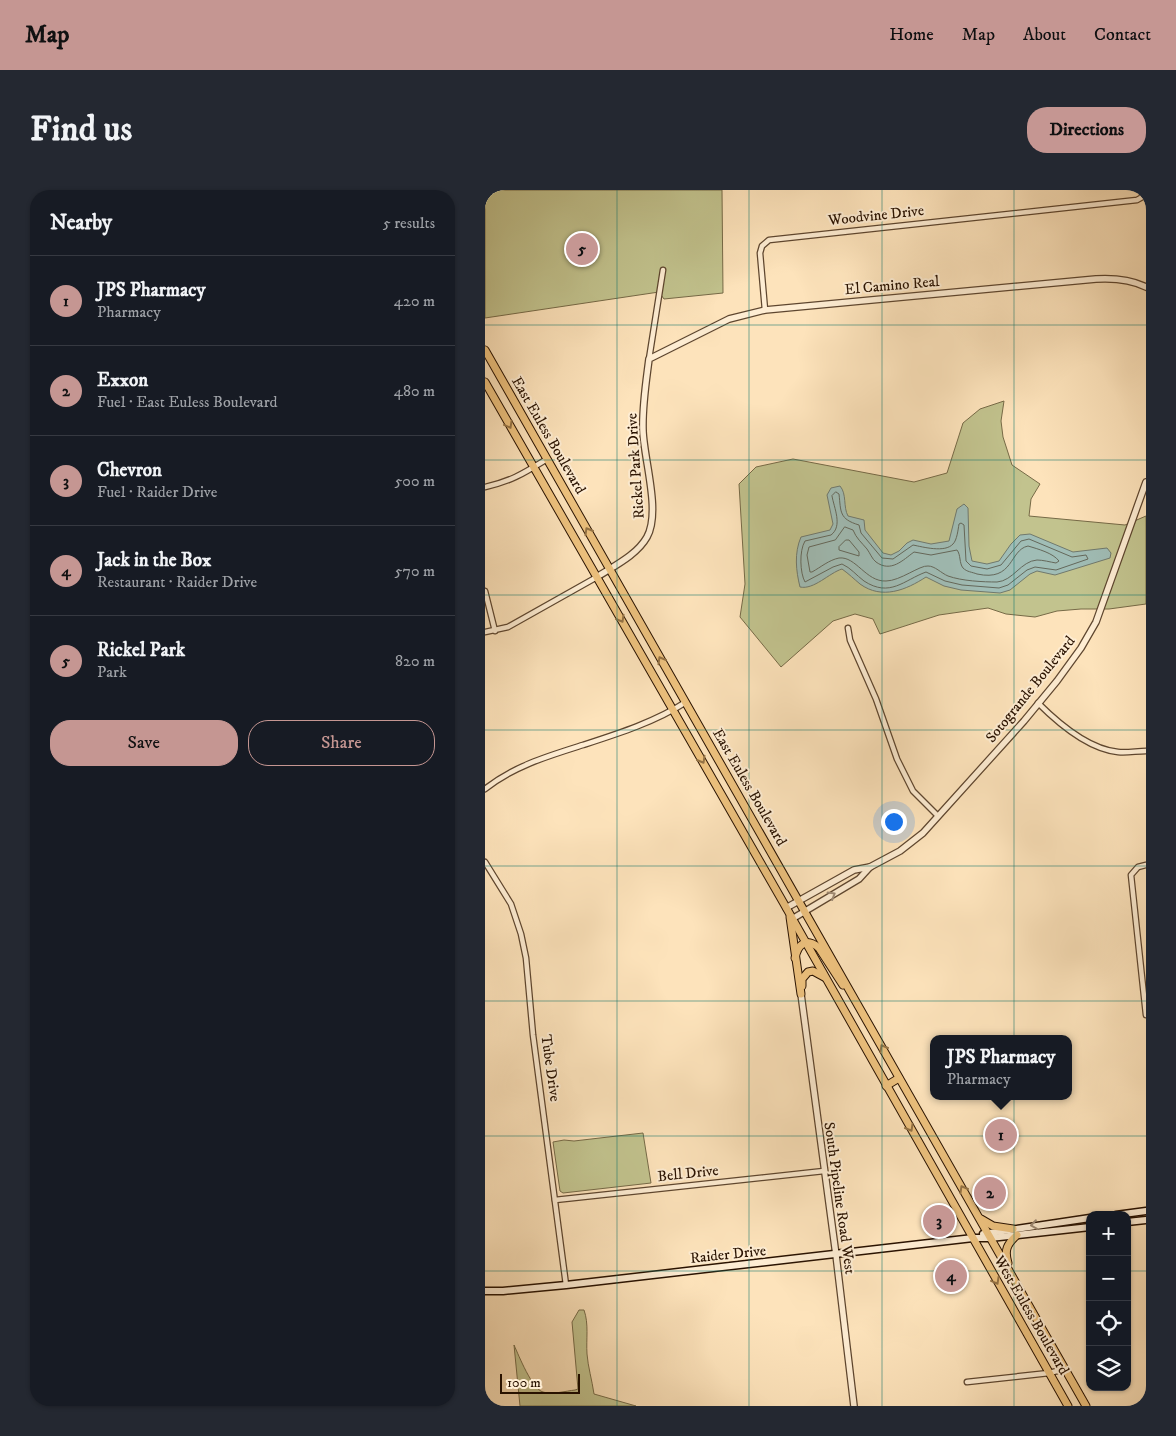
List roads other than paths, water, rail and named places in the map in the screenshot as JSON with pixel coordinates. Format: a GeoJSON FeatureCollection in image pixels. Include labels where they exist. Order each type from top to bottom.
{"type":"FeatureCollection","features":[{"type":"Feature","properties":{"kind":"main road","name":"East Euless Boulevard"},"geometry":{"type":"LineString","coordinates":[[485,350],[988,1235]]}},
{"type":"Feature","properties":{"kind":"main road","name":"East Euless Boulevard"},"geometry":{"type":"LineString","coordinates":[[485,382],[973,1238]]}},
{"type":"Feature","properties":{"kind":"main road"},"geometry":{"type":"LineString","coordinates":[[789,914],[801,994]]}},
{"type":"Feature","properties":{"kind":"main road"},"geometry":{"type":"LineString","coordinates":[[795,958],[797,948],[805,943],[814,944],[819,948],[839,981],[853,996]]}},
{"type":"Feature","properties":{"kind":"main road"},"geometry":{"type":"LineString","coordinates":[[801,994],[802,979],[808,972],[813,971],[825,977]]}},
{"type":"Feature","properties":{"kind":"main road"},"geometry":{"type":"LineString","coordinates":[[886,1086],[899,1078]]}},
{"type":"Feature","properties":{"kind":"main road"},"geometry":{"type":"LineString","coordinates":[[1131,1213],[1146,1211]]}},
{"type":"Feature","properties":{"kind":"main road"},"geometry":{"type":"LineString","coordinates":[[978,1216],[984,1222],[993,1226],[1015,1232],[1009,1241],[1006,1251],[1013,1278]]}},
{"type":"Feature","properties":{"kind":"main road","name":"Raider Drive"},"geometry":{"type":"LineString","coordinates":[[1015,1232],[1053,1223],[1086,1219]]}},
{"type":"Feature","properties":{"kind":"main road"},"geometry":{"type":"LineString","coordinates":[[1131,1222],[1146,1220]]}},
{"type":"Feature","properties":{"kind":"main road"},"geometry":{"type":"LineString","coordinates":[[1053,1223],[1054,1231]]}},
{"type":"Feature","properties":{"kind":"main road","name":"Raider Drive"},"geometry":{"type":"LineString","coordinates":[[485,1291],[566,1285],[836,1255],[1015,1232],[1086,1227]]}},
{"type":"Feature","properties":{"kind":"main road","name":"West Euless Boulevard"},"geometry":{"type":"LineString","coordinates":[[988,1235],[1086,1406]]}},
{"type":"Feature","properties":{"kind":"main road","name":"West Euless Boulevard"},"geometry":{"type":"LineString","coordinates":[[973,1238],[1068,1406]]}},
{"type":"Feature","properties":{"kind":"street","name":"Woodvine Drive"},"geometry":{"type":"LineString","coordinates":[[765,310],[760,253],[762,246],[769,240],[1137,200],[1146,195]]}},
{"type":"Feature","properties":{"kind":"street","name":"Rickel Park Drive"},"geometry":{"type":"LineString","coordinates":[[597,577],[642,545],[652,524],[653,510],[643,431],[644,404],[663,270]]}},
{"type":"Feature","properties":{"kind":"street","name":"El Camino Real"},"geometry":{"type":"LineString","coordinates":[[649,359],[729,319],[765,310],[1101,278],[1116,278],[1135,282],[1146,287]]}},
{"type":"Feature","properties":{"kind":"street"},"geometry":{"type":"LineString","coordinates":[[485,487],[505,483],[547,459]]}},
{"type":"Feature","properties":{"kind":"street","name":"Sotogrande Boulevard"},"geometry":{"type":"LineString","coordinates":[[789,914],[799,901],[854,870],[870,867],[900,851],[923,833],[1024,721],[1057,681],[1085,642],[1096,622],[1146,482]]}},
{"type":"Feature","properties":{"kind":"street"},"geometry":{"type":"LineString","coordinates":[[485,632],[508,627],[597,577]]}},
{"type":"Feature","properties":{"kind":"street"},"geometry":{"type":"LineString","coordinates":[[485,591],[495,631]]}},
{"type":"Feature","properties":{"kind":"street"},"geometry":{"type":"LineString","coordinates":[[847,628],[850,640],[876,699],[897,759],[913,791],[939,816]]}},
{"type":"Feature","properties":{"kind":"street"},"geometry":{"type":"LineString","coordinates":[[485,789],[504,776],[531,762],[603,739],[673,710],[686,702]]}},
{"type":"Feature","properties":{"kind":"street"},"geometry":{"type":"LineString","coordinates":[[1038,703],[1068,729],[1093,744],[1117,752],[1146,751]]}},
{"type":"Feature","properties":{"kind":"street","name":"Tube Drive"},"geometry":{"type":"LineString","coordinates":[[485,862],[511,904],[521,934],[526,958],[533,1035],[566,1285]]}},
{"type":"Feature","properties":{"kind":"street"},"geometry":{"type":"LineString","coordinates":[[1146,865],[1137,867],[1131,875],[1146,1015]]}},
{"type":"Feature","properties":{"kind":"street","name":"Sotogrande Boulevard"},"geometry":{"type":"LineString","coordinates":[[789,914],[805,911],[859,879],[870,867]]}},
{"type":"Feature","properties":{"kind":"street","name":"South Pipeline Road West"},"geometry":{"type":"LineString","coordinates":[[801,994],[854,1406]]}},
{"type":"Feature","properties":{"kind":"street","name":"Bell Drive"},"geometry":{"type":"LineString","coordinates":[[555,1200],[823,1171]]}},
{"type":"Feature","properties":{"kind":"street"},"geometry":{"type":"LineString","coordinates":[[967,1382],[1049,1373],[1065,1369]]}},
{"type":"Feature","properties":{"kind":"water"},"geometry":{"type":"Polygon","coordinates":[[[840,486],[848,516],[864,520],[865,530],[883,553],[891,555],[913,540],[931,544],[949,541],[957,509],[964,504],[968,508],[969,546],[972,561],[987,564],[999,561],[1020,535],[1030,534],[1073,552],[1107,548],[1111,553],[1110,558],[1055,575],[1037,571],[1030,574],[1010,590],[1000,593],[961,590],[944,586],[926,577],[902,589],[885,592],[877,591],[868,589],[860,584],[842,569],[816,584],[800,587],[796,562],[797,549],[801,537],[830,530],[833,524],[827,495],[831,488],[840,486]]]}},
{"type":"Feature","properties":{"kind":"waterway"},"geometry":{"type":"LineString","coordinates":[[485,193],[495,190]]}},
{"type":"Feature","properties":{"kind":"place","name":"Rickel Park"},"geometry":{"type":"Point","coordinates":[582,249]}},
{"type":"Feature","properties":{"kind":"place","name":"JPS Pharmacy"},"geometry":{"type":"Point","coordinates":[1001,1135]}},
{"type":"Feature","properties":{"kind":"place","name":"Exxon"},"geometry":{"type":"Point","coordinates":[990,1193]}},
{"type":"Feature","properties":{"kind":"place","name":"Chevron"},"geometry":{"type":"Point","coordinates":[939,1221]}},
{"type":"Feature","properties":{"kind":"place","name":"Jack in the Box"},"geometry":{"type":"Point","coordinates":[951,1276]}}]}
